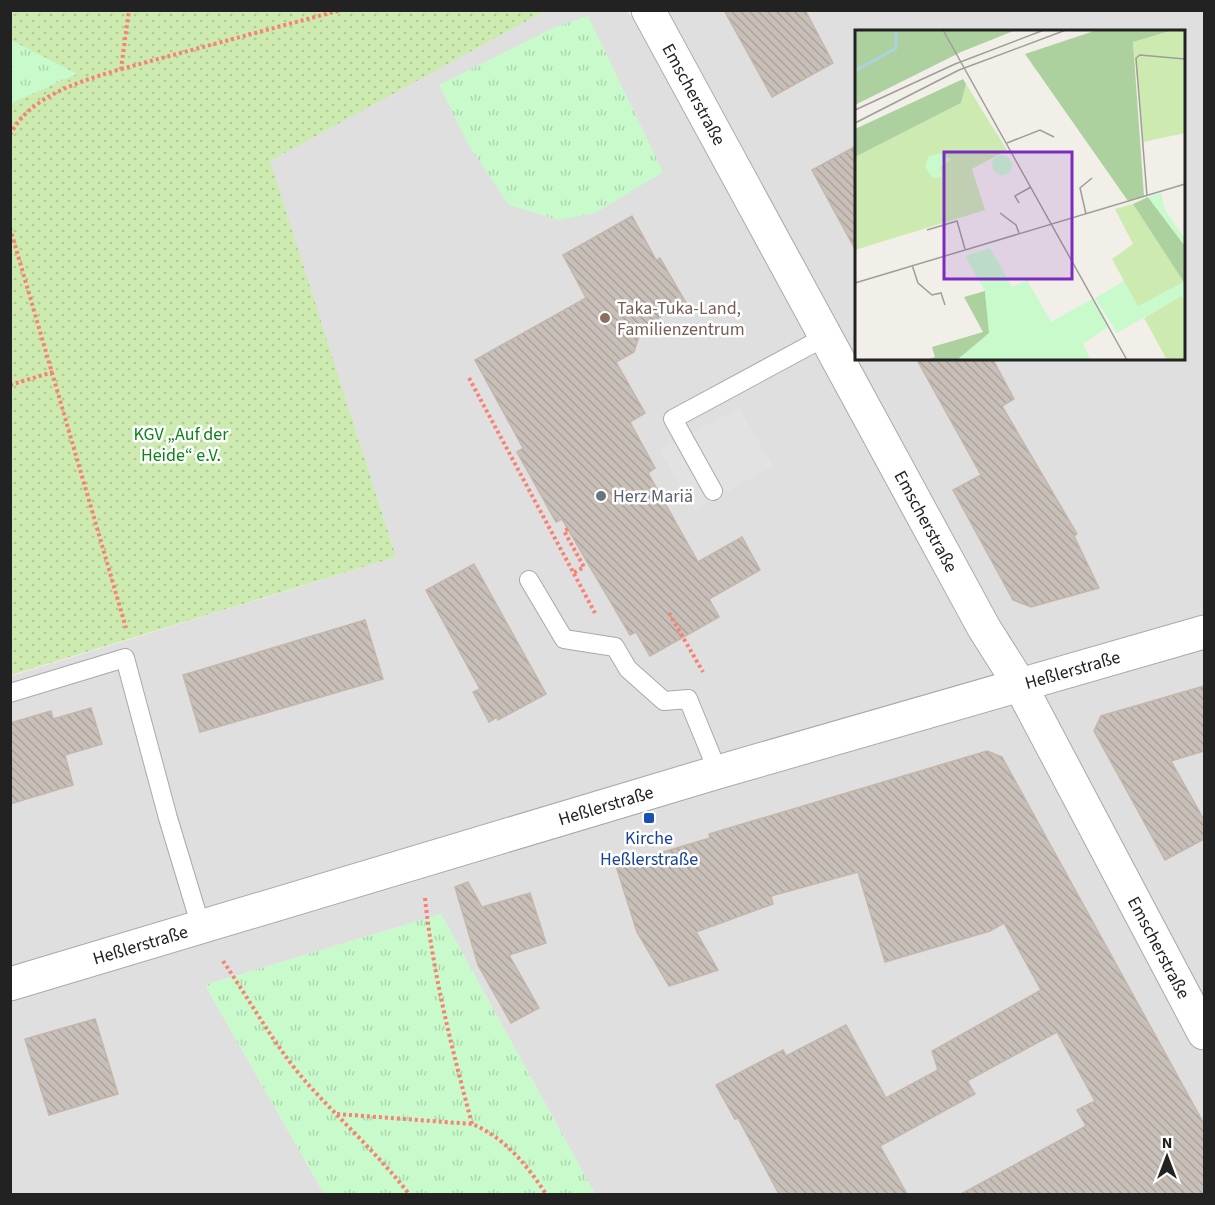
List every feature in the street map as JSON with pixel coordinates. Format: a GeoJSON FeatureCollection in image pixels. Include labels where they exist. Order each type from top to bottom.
{"type":"FeatureCollection","features":[{"type":"Feature","properties":{"kind":"street","name":"Emscherstraße"},"geometry":{"type":"LineString","coordinates":[[648,10],[984,628],[1020,686],[1204,1033]]}},
{"type":"Feature","properties":{"kind":"street","name":"Heßlerstraße"},"geometry":{"type":"LineString","coordinates":[[10,984],[718,772],[1204,632]]}},
{"type":"Feature","properties":{"kind":"lane"},"geometry":{"type":"LineString","coordinates":[[713,491],[673,419],[825,337]]}},
{"type":"Feature","properties":{"kind":"lane"},"geometry":{"type":"LineString","coordinates":[[529,580],[564,639],[615,647],[628,669],[664,701],[688,699],[718,772]]}},
{"type":"Feature","properties":{"kind":"lane"},"geometry":{"type":"LineString","coordinates":[[10,693],[125,658],[168,818],[201,927]]}},
{"type":"Feature","properties":{"kind":"path"},"geometry":{"type":"LineString","coordinates":[[121,69],[129,10]]}},
{"type":"Feature","properties":{"kind":"path"},"geometry":{"type":"LineString","coordinates":[[10,135],[44,100],[88,79],[341,10]]}},
{"type":"Feature","properties":{"kind":"path"},"geometry":{"type":"LineString","coordinates":[[10,228],[126,628],[128,644],[125,658]]}},
{"type":"Feature","properties":{"kind":"path"},"geometry":{"type":"LineString","coordinates":[[10,385],[53,372]]}},
{"type":"Feature","properties":{"kind":"path"},"geometry":{"type":"LineString","coordinates":[[469,378],[615,647]]}},
{"type":"Feature","properties":{"kind":"path"},"geometry":{"type":"LineString","coordinates":[[568,529],[564,531],[584,567],[573,573]]}},
{"type":"Feature","properties":{"kind":"path"},"geometry":{"type":"LineString","coordinates":[[669,613],[696,659]]}},
{"type":"Feature","properties":{"kind":"path"},"geometry":{"type":"LineString","coordinates":[[421,861],[430,945],[439,995],[472,1124]]}},
{"type":"Feature","properties":{"kind":"path"},"geometry":{"type":"LineString","coordinates":[[201,927],[267,1032],[305,1081],[409,1194]]}},
{"type":"Feature","properties":{"kind":"path"},"geometry":{"type":"LineString","coordinates":[[337,1114],[472,1124],[489,1131],[511,1149],[546,1194]]}},
{"type":"Feature","properties":{"kind":"shaded area"},"geometry":{"type":"Polygon","coordinates":[[[545,11],[626,11],[662,46],[1018,689],[1204,634],[1204,1194],[595,1194],[441,914],[205,985],[324,1194],[11,1194],[11,676],[396,557],[269,160],[545,11]]]}},
{"type":"Feature","properties":{"kind":"shaded area"},"geometry":{"type":"Polygon","coordinates":[[[654,11],[1204,11],[1204,628],[1023,682],[654,11]]]}},
{"type":"Feature","properties":{"kind":"shaded area","name":"Herz Mariä"},"geometry":{"type":"Polygon","coordinates":[[[739,408],[773,466],[695,510],[660,450],[739,408]]]}},
{"type":"Feature","properties":{"kind":"green space","name":"KGV „Auf der Heide“ e.V."},"geometry":{"type":"Polygon","coordinates":[[[11,11],[545,11],[270,161],[396,557],[11,675],[11,11]]]}},
{"type":"Feature","properties":{"kind":"green space"},"geometry":{"type":"Polygon","coordinates":[[[588,16],[663,172],[595,213],[559,220],[509,205],[468,144],[439,85],[553,28],[588,16]]]}},
{"type":"Feature","properties":{"kind":"green space"},"geometry":{"type":"Polygon","coordinates":[[[11,40],[77,74],[14,102],[11,106],[11,40]]]}},
{"type":"Feature","properties":{"kind":"green space"},"geometry":{"type":"Polygon","coordinates":[[[441,914],[595,1194],[324,1194],[205,985],[441,914]]]}},
{"type":"Feature","properties":{"kind":"building"},"geometry":{"type":"Polygon","coordinates":[[[724,10],[805,10],[833,63],[772,97],[724,10]]]}},
{"type":"Feature","properties":{"kind":"building"},"geometry":{"type":"Polygon","coordinates":[[[855,147],[855,249],[812,170],[855,147]]]}},
{"type":"Feature","properties":{"kind":"building"},"geometry":{"type":"Polygon","coordinates":[[[632,216],[656,260],[660,258],[686,303],[642,327],[634,352],[616,362],[645,413],[630,422],[655,468],[648,473],[698,562],[742,537],[760,570],[709,599],[719,617],[650,656],[636,632],[630,635],[562,519],[556,522],[517,452],[523,448],[475,360],[586,298],[563,255],[632,216]]]}},
{"type":"Feature","properties":{"kind":"building"},"geometry":{"type":"Polygon","coordinates":[[[917,360],[993,360],[1014,399],[1002,406],[1077,534],[1074,536],[1099,588],[1031,607],[1013,600],[953,490],[981,475],[917,360]]]}},
{"type":"Feature","properties":{"kind":"building"},"geometry":{"type":"Polygon","coordinates":[[[474,564],[546,694],[498,720],[497,717],[489,722],[473,692],[480,689],[426,590],[474,564]]]}},
{"type":"Feature","properties":{"kind":"building"},"geometry":{"type":"Polygon","coordinates":[[[365,620],[383,679],[200,732],[183,675],[365,620]]]}},
{"type":"Feature","properties":{"kind":"building"},"geometry":{"type":"Polygon","coordinates":[[[1204,686],[1204,751],[1171,761],[1204,820],[1204,839],[1165,860],[1094,731],[1101,716],[1204,686]]]}},
{"type":"Feature","properties":{"kind":"building"},"geometry":{"type":"Polygon","coordinates":[[[91,708],[102,744],[65,755],[73,785],[10,804],[10,723],[51,711],[53,719],[91,708]]]}},
{"type":"Feature","properties":{"kind":"building"},"geometry":{"type":"Polygon","coordinates":[[[987,751],[1002,757],[1204,1124],[1204,1194],[961,1194],[1086,1126],[1077,1110],[1095,1101],[1057,1032],[967,1081],[975,1094],[880,1146],[907,1194],[779,1194],[738,1118],[735,1119],[716,1085],[783,1050],[786,1056],[846,1025],[886,1098],[938,1070],[932,1051],[1041,990],[1004,923],[990,931],[885,962],[858,872],[771,896],[773,904],[696,932],[718,970],[669,986],[637,932],[616,866],[710,838],[709,834],[987,751]]]}},
{"type":"Feature","properties":{"kind":"building"},"geometry":{"type":"Polygon","coordinates":[[[468,882],[482,907],[530,893],[546,943],[509,955],[539,1008],[511,1023],[478,965],[455,887],[468,882]]]}},
{"type":"Feature","properties":{"kind":"building"},"geometry":{"type":"Polygon","coordinates":[[[95,1019],[118,1094],[49,1115],[25,1039],[95,1019]]]}},
{"type":"Feature","properties":{"kind":"place","name":"Taka-Tuka-Land, Familienzentrum"},"geometry":{"type":"Point","coordinates":[605,318]}},
{"type":"Feature","properties":{"kind":"place","name":"Herz Mariä"},"geometry":{"type":"Point","coordinates":[601,496]}},
{"type":"Feature","properties":{"kind":"place","name":"Kirche Heßlerstraße"},"geometry":{"type":"Point","coordinates":[649,818]}}]}
